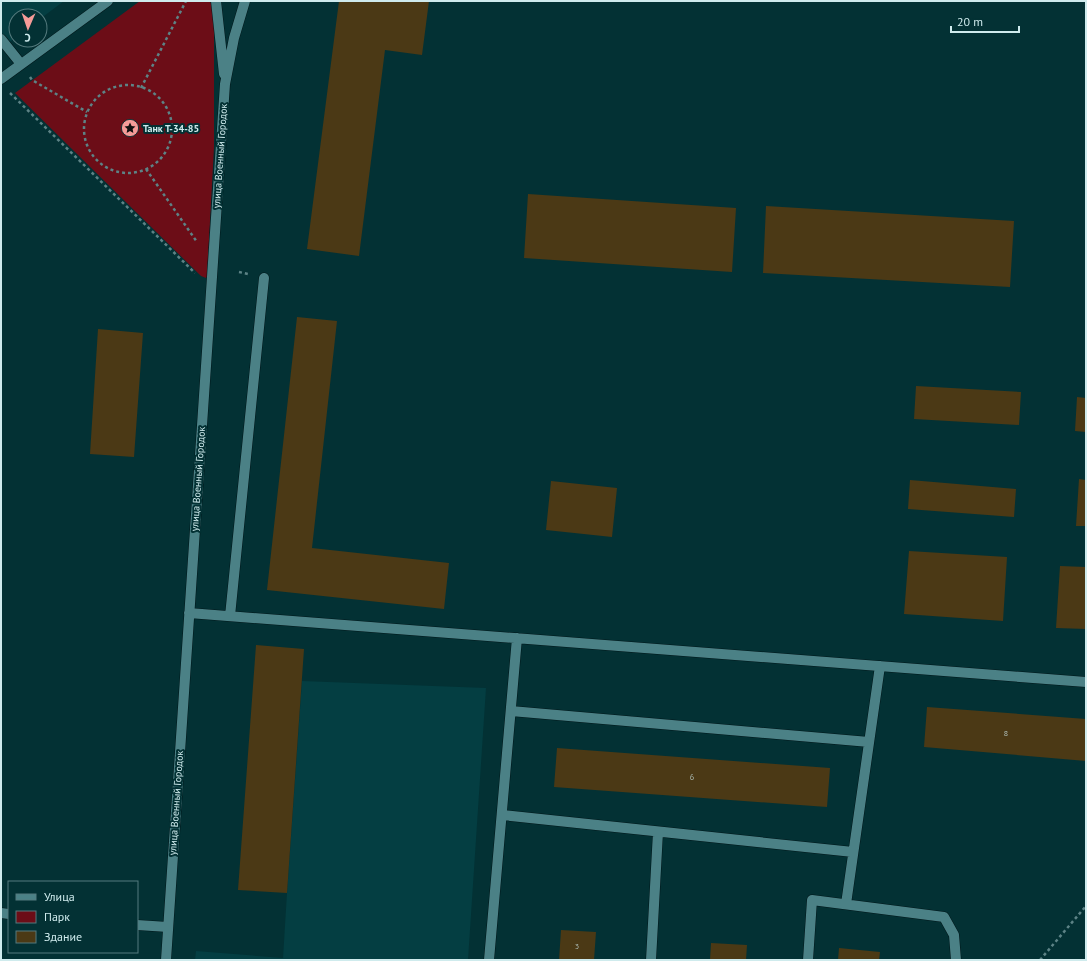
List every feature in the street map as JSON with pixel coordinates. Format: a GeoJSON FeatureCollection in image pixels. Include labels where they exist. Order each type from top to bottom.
{"type":"FeatureCollection","features":[{"type":"Feature","properties":{"kind":"street"},"geometry":{"type":"LineString","coordinates":[[1,79],[108,1]]}},
{"type":"Feature","properties":{"kind":"street"},"geometry":{"type":"LineString","coordinates":[[216,1],[225,84]]}},
{"type":"Feature","properties":{"kind":"street","name":"улица Военный Городок"},"geometry":{"type":"LineString","coordinates":[[166,960],[225,84],[234,38],[245,1]]}},
{"type":"Feature","properties":{"kind":"street"},"geometry":{"type":"LineString","coordinates":[[1,39],[20,64]]}},
{"type":"Feature","properties":{"kind":"street"},"geometry":{"type":"LineString","coordinates":[[230,616],[264,278]]}},
{"type":"Feature","properties":{"kind":"street"},"geometry":{"type":"LineString","coordinates":[[189,613],[1086,682]]}},
{"type":"Feature","properties":{"kind":"street"},"geometry":{"type":"LineString","coordinates":[[489,960],[517,638]]}},
{"type":"Feature","properties":{"kind":"street"},"geometry":{"type":"LineString","coordinates":[[846,904],[880,666]]}},
{"type":"Feature","properties":{"kind":"street"},"geometry":{"type":"LineString","coordinates":[[511,711],[869,742]]}},
{"type":"Feature","properties":{"kind":"street"},"geometry":{"type":"LineString","coordinates":[[502,815],[853,852]]}},
{"type":"Feature","properties":{"kind":"street"},"geometry":{"type":"LineString","coordinates":[[651,960],[658,832]]}},
{"type":"Feature","properties":{"kind":"street"},"geometry":{"type":"LineString","coordinates":[[808,960],[812,900],[944,917],[954,935],[956,960]]}},
{"type":"Feature","properties":{"kind":"street"},"geometry":{"type":"LineString","coordinates":[[138,925],[168,927]]}},
{"type":"Feature","properties":{"kind":"path"},"geometry":{"type":"LineString","coordinates":[[141,88],[186,1]]}},
{"type":"Feature","properties":{"kind":"path"},"geometry":{"type":"LineString","coordinates":[[20,64],[32,80],[87,112]]}},
{"type":"Feature","properties":{"kind":"path"},"geometry":{"type":"LineString","coordinates":[[127,85],[141,88],[155,95],[167,110],[172,130],[169,144],[162,157],[146,169],[130,173],[115,171],[105,167],[96,160],[88,147],[84,132],[84,122],[87,112],[92,103],[108,90],[127,85]]}},
{"type":"Feature","properties":{"kind":"path"},"geometry":{"type":"LineString","coordinates":[[10,93],[198,276]]}},
{"type":"Feature","properties":{"kind":"path"},"geometry":{"type":"LineString","coordinates":[[146,169],[201,247]]}},
{"type":"Feature","properties":{"kind":"path"},"geometry":{"type":"LineString","coordinates":[[1040,960],[1086,906]]}},
{"type":"Feature","properties":{"kind":"shaded area"},"geometry":{"type":"Polygon","coordinates":[[[1,1],[64,1],[48,13],[48,8],[8,8],[8,43],[1,49],[1,1]]]}},
{"type":"Feature","properties":{"kind":"shaded area"},"geometry":{"type":"Polygon","coordinates":[[[302,681],[486,688],[468,960],[195,960],[196,951],[283,958],[302,681]]]}},
{"type":"Feature","properties":{"kind":"green space"},"geometry":{"type":"Polygon","coordinates":[[[140,1],[210,1],[214,12],[214,147],[206,278],[201,276],[15,93],[140,1]]]}},
{"type":"Feature","properties":{"kind":"building"},"geometry":{"type":"Polygon","coordinates":[[[339,1],[429,1],[422,55],[385,50],[359,256],[307,249],[339,1]]]}},
{"type":"Feature","properties":{"kind":"building"},"geometry":{"type":"Polygon","coordinates":[[[528,194],[736,208],[732,272],[524,258],[528,194]]]}},
{"type":"Feature","properties":{"kind":"building"},"geometry":{"type":"Polygon","coordinates":[[[766,206],[1014,221],[1010,287],[763,273],[766,206]]]}},
{"type":"Feature","properties":{"kind":"building"},"geometry":{"type":"Polygon","coordinates":[[[297,317],[337,321],[312,548],[449,563],[444,609],[267,590],[297,317]]]}},
{"type":"Feature","properties":{"kind":"building"},"geometry":{"type":"Polygon","coordinates":[[[98,329],[143,333],[134,457],[90,454],[98,329]]]}},
{"type":"Feature","properties":{"kind":"building"},"geometry":{"type":"Polygon","coordinates":[[[916,386],[1021,392],[1019,425],[914,419],[916,386]]]}},
{"type":"Feature","properties":{"kind":"building"},"geometry":{"type":"Polygon","coordinates":[[[1077,397],[1086,398],[1086,432],[1075,431],[1077,397]]]}},
{"type":"Feature","properties":{"kind":"building"},"geometry":{"type":"Polygon","coordinates":[[[1079,479],[1086,480],[1086,526],[1076,526],[1079,479]]]}},
{"type":"Feature","properties":{"kind":"building"},"geometry":{"type":"Polygon","coordinates":[[[910,480],[1016,489],[1014,517],[908,509],[910,480]]]}},
{"type":"Feature","properties":{"kind":"building"},"geometry":{"type":"Polygon","coordinates":[[[551,481],[617,488],[612,537],[546,530],[551,481]]]}},
{"type":"Feature","properties":{"kind":"building"},"geometry":{"type":"Polygon","coordinates":[[[909,551],[1007,557],[1003,621],[904,614],[909,551]]]}},
{"type":"Feature","properties":{"kind":"building"},"geometry":{"type":"Polygon","coordinates":[[[1060,566],[1086,567],[1086,629],[1056,628],[1060,566]]]}},
{"type":"Feature","properties":{"kind":"building"},"geometry":{"type":"Polygon","coordinates":[[[256,645],[304,649],[287,893],[238,890],[256,645]]]}},
{"type":"Feature","properties":{"kind":"building"},"geometry":{"type":"Polygon","coordinates":[[[927,707],[1086,719],[1086,761],[924,747],[927,707]]]}},
{"type":"Feature","properties":{"kind":"building"},"geometry":{"type":"Polygon","coordinates":[[[557,748],[830,768],[827,807],[554,787],[557,748]]]}},
{"type":"Feature","properties":{"kind":"building"},"geometry":{"type":"Polygon","coordinates":[[[561,930],[596,932],[594,960],[559,960],[561,930]]]}},
{"type":"Feature","properties":{"kind":"building"},"geometry":{"type":"Polygon","coordinates":[[[711,943],[747,945],[746,960],[710,960],[711,943]]]}},
{"type":"Feature","properties":{"kind":"building"},"geometry":{"type":"Polygon","coordinates":[[[839,948],[880,952],[879,960],[838,960],[839,948]]]}},
{"type":"Feature","properties":{"kind":"place","name":"Танк Т-34-85"},"geometry":{"type":"Point","coordinates":[130,128]}}]}
